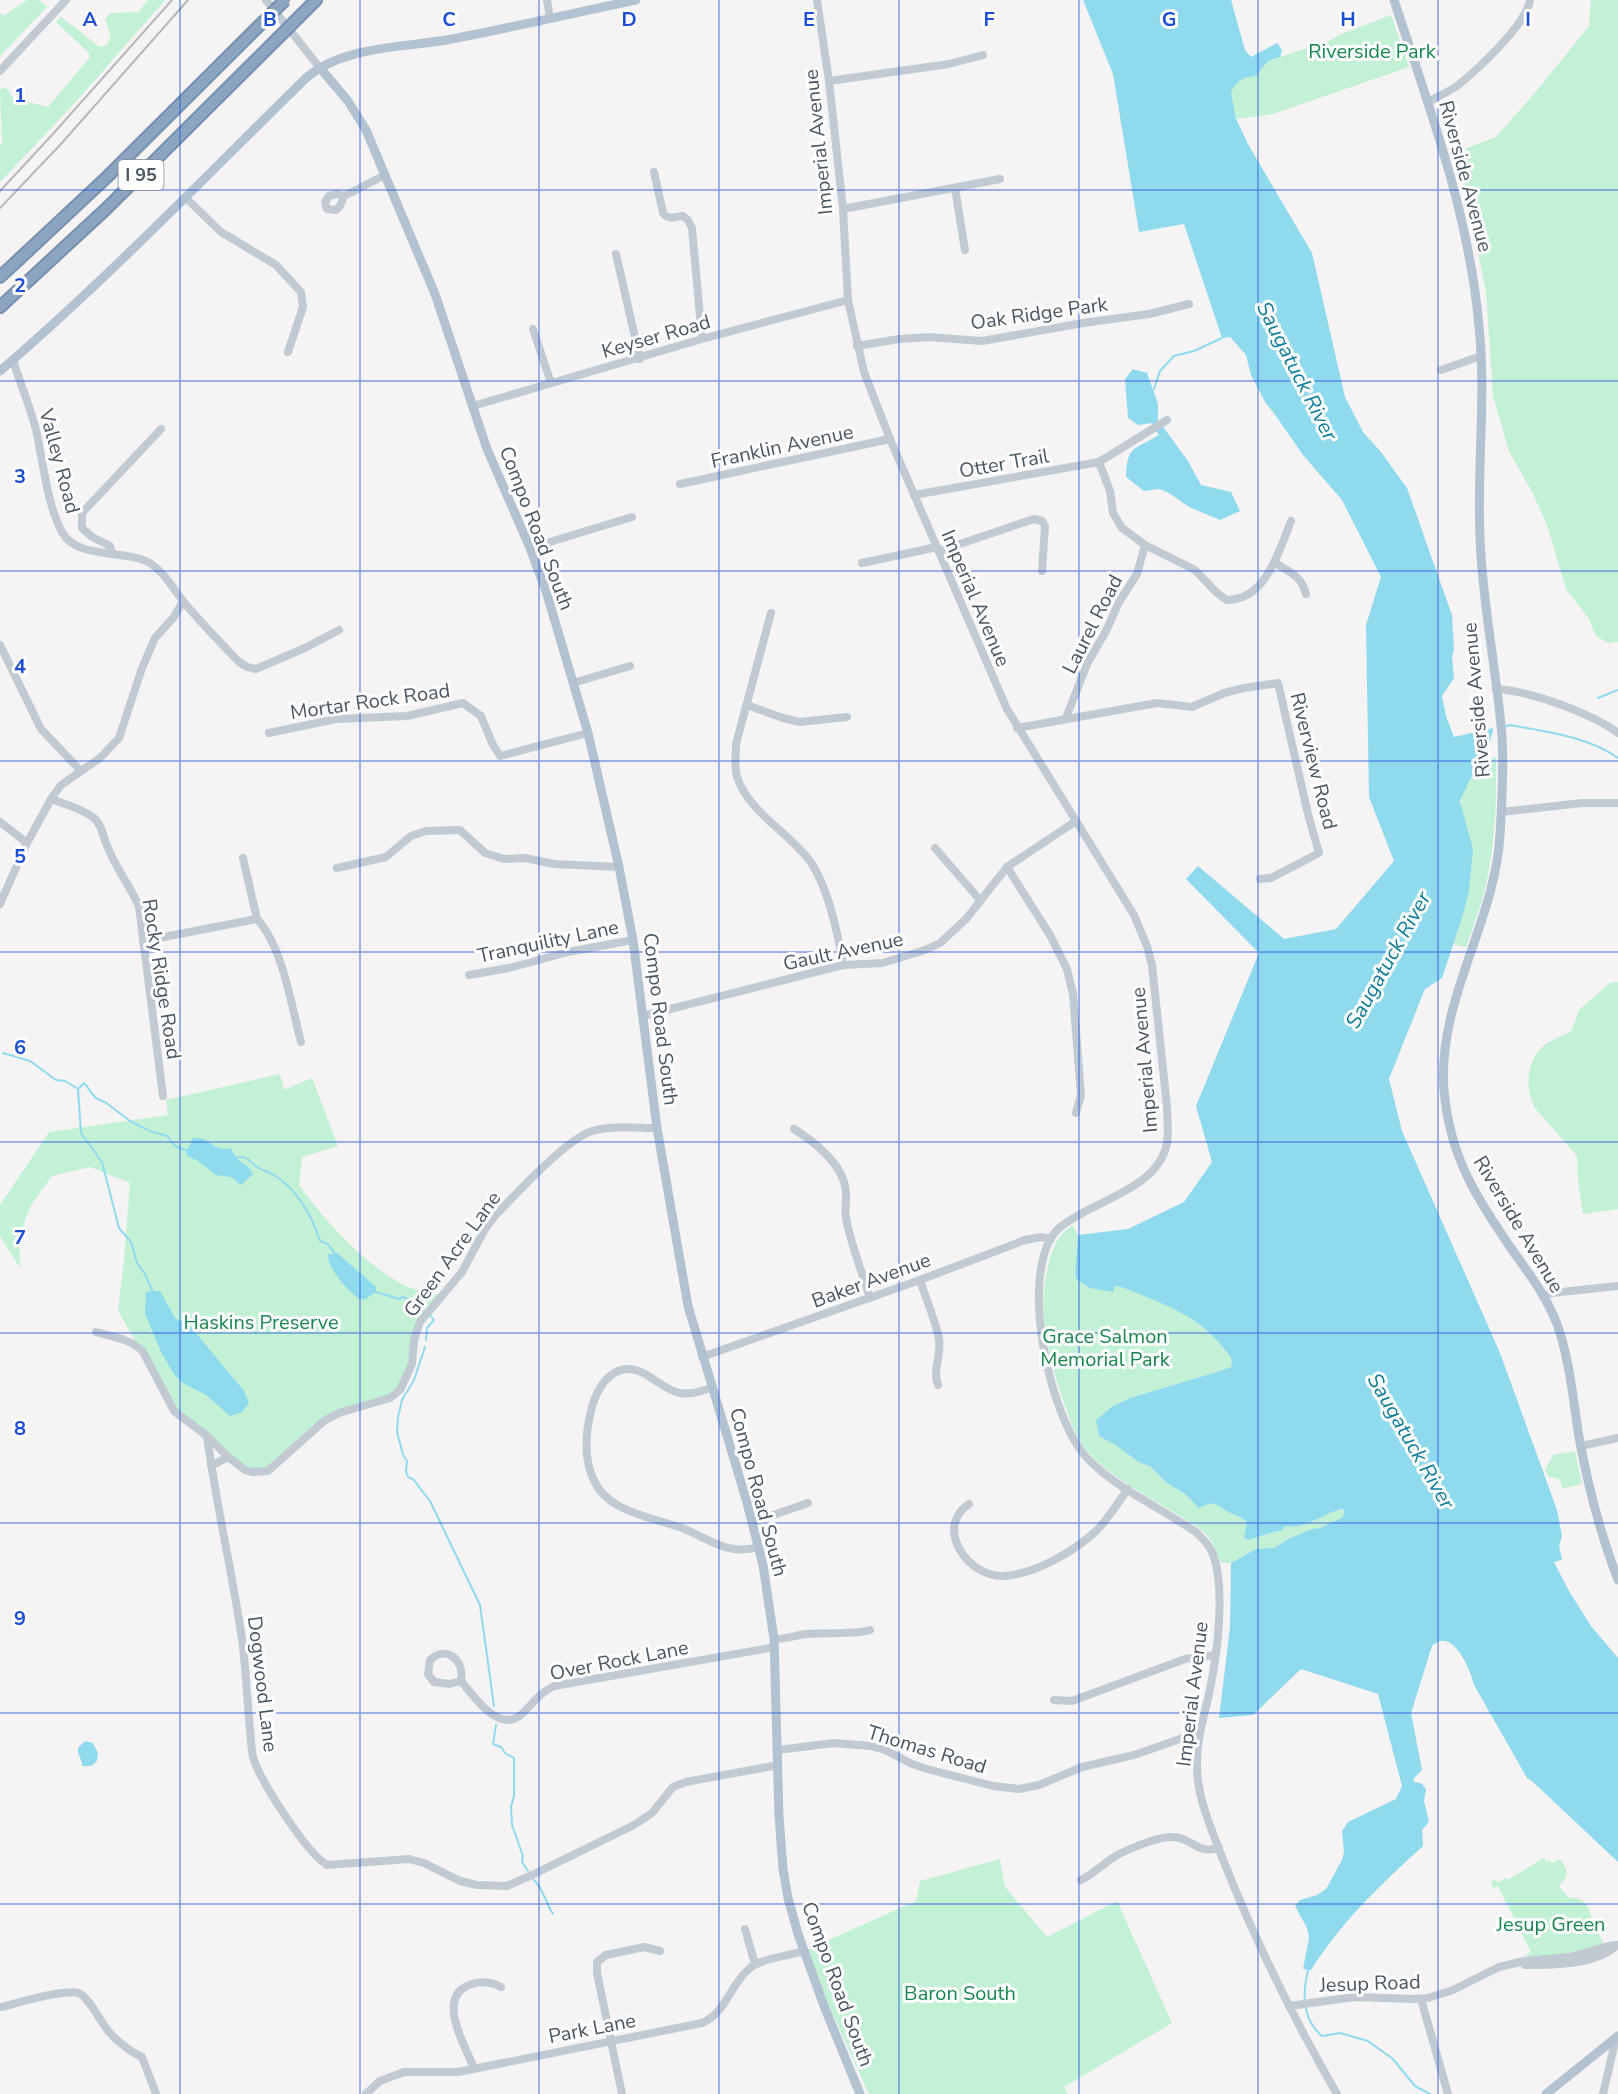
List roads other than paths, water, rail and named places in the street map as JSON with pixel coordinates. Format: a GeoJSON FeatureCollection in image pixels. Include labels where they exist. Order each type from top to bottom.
{"type":"FeatureCollection","features":[{"type":"Feature","properties":{"kind":"highway","name":"I 95"},"geometry":{"type":"LineString","coordinates":[[0,277],[88,196],[285,0]]}},
{"type":"Feature","properties":{"kind":"highway","name":"I 95"},"geometry":{"type":"LineString","coordinates":[[0,307],[106,209],[316,0]]}},
{"type":"Feature","properties":{"kind":"main road"},"geometry":{"type":"LineString","coordinates":[[0,371],[186,198],[306,78],[321,68],[339,59],[364,53],[446,40],[636,0]]}},
{"type":"Feature","properties":{"kind":"main road","name":"Riverside Avenue"},"geometry":{"type":"LineString","coordinates":[[1394,0],[1449,167],[1464,228],[1478,312],[1481,356],[1479,534],[1501,728],[1499,846],[1492,885],[1447,1030],[1444,1088],[1452,1138],[1465,1175],[1480,1202],[1544,1296],[1555,1320],[1563,1346],[1581,1446],[1601,1535],[1618,1580]]}},
{"type":"Feature","properties":{"kind":"main road","name":"Compo Road South"},"geometry":{"type":"LineString","coordinates":[[321,68],[348,101],[360,120],[443,315],[487,449],[546,591],[588,734],[620,867],[633,940],[657,1128],[686,1297],[759,1547],[774,1643],[780,1826],[784,1877],[793,1920],[827,2015],[860,2094]]}},
{"type":"Feature","properties":{"kind":"main road"},"geometry":{"type":"LineString","coordinates":[[1546,2094],[1617,2037]]}},
{"type":"Feature","properties":{"kind":"street"},"geometry":{"type":"LineString","coordinates":[[0,71],[66,0]]}},
{"type":"Feature","properties":{"kind":"street","name":"Compo Road South"},"geometry":{"type":"LineString","coordinates":[[266,0],[321,68]]}},
{"type":"Feature","properties":{"kind":"street"},"geometry":{"type":"LineString","coordinates":[[547,0],[550,18]]}},
{"type":"Feature","properties":{"kind":"street","name":"Imperial Avenue"},"geometry":{"type":"LineString","coordinates":[[817,0],[829,81],[843,209],[848,300],[864,372],[890,440],[998,689],[1017,728],[1134,915],[1149,952],[1154,981],[1168,1131],[1163,1155],[1152,1171],[1123,1192],[1068,1222],[1051,1239],[1041,1272],[1038,1305],[1047,1366],[1062,1412],[1077,1445],[1092,1464],[1197,1533],[1211,1550],[1219,1595],[1215,1655],[1197,1754],[1198,1781],[1219,1848],[1236,1891],[1293,2005],[1303,2035],[1337,2094]]}},
{"type":"Feature","properties":{"kind":"street"},"geometry":{"type":"LineString","coordinates":[[1428,102],[1455,87],[1486,60],[1519,21],[1530,0]]}},
{"type":"Feature","properties":{"kind":"street"},"geometry":{"type":"LineString","coordinates":[[829,81],[949,64],[983,55]]}},
{"type":"Feature","properties":{"kind":"street"},"geometry":{"type":"LineString","coordinates":[[654,172],[663,213],[666,217],[671,218],[683,216],[692,228],[702,339]]}},
{"type":"Feature","properties":{"kind":"street"},"geometry":{"type":"LineString","coordinates":[[344,196],[385,175]]}},
{"type":"Feature","properties":{"kind":"street"},"geometry":{"type":"LineString","coordinates":[[843,209],[1000,179]]}},
{"type":"Feature","properties":{"kind":"street"},"geometry":{"type":"LineString","coordinates":[[955,188],[965,250]]}},
{"type":"Feature","properties":{"kind":"street"},"geometry":{"type":"LineString","coordinates":[[186,198],[221,232],[276,265],[301,292],[303,307],[288,352]]}},
{"type":"Feature","properties":{"kind":"street"},"geometry":{"type":"LineString","coordinates":[[616,254],[640,359]]}},
{"type":"Feature","properties":{"kind":"street","name":"Keyser Road"},"geometry":{"type":"LineString","coordinates":[[473,406],[702,339],[848,300]]}},
{"type":"Feature","properties":{"kind":"street","name":"Oak Ridge Park"},"geometry":{"type":"LineString","coordinates":[[857,346],[929,337],[982,341],[1149,314],[1189,304]]}},
{"type":"Feature","properties":{"kind":"street"},"geometry":{"type":"LineString","coordinates":[[533,329],[551,383]]}},
{"type":"Feature","properties":{"kind":"street"},"geometry":{"type":"LineString","coordinates":[[1441,370],[1481,356]]}},
{"type":"Feature","properties":{"kind":"street","name":"Valley Road"},"geometry":{"type":"LineString","coordinates":[[12,360],[36,428],[50,497],[62,533],[74,544],[94,551],[133,557],[149,563],[165,575],[183,601],[246,668],[256,669],[305,648],[339,630]]}},
{"type":"Feature","properties":{"kind":"street","name":"Otter Trail"},"geometry":{"type":"LineString","coordinates":[[914,495],[1099,462],[1166,421]]}},
{"type":"Feature","properties":{"kind":"street"},"geometry":{"type":"LineString","coordinates":[[112,554],[110,546],[92,537],[82,528],[82,513],[161,429]]}},
{"type":"Feature","properties":{"kind":"street","name":"Franklin Avenue"},"geometry":{"type":"LineString","coordinates":[[680,484],[890,440]]}},
{"type":"Feature","properties":{"kind":"street"},"geometry":{"type":"LineString","coordinates":[[1099,462],[1110,492],[1113,513],[1122,528],[1145,545],[1195,570],[1227,600],[1238,600],[1248,596],[1260,583],[1275,563],[1291,521]]}},
{"type":"Feature","properties":{"kind":"street"},"geometry":{"type":"LineString","coordinates":[[530,548],[632,517]]}},
{"type":"Feature","properties":{"kind":"street"},"geometry":{"type":"LineString","coordinates":[[862,563],[938,549],[1034,519],[1042,521],[1045,526],[1042,571]]}},
{"type":"Feature","properties":{"kind":"street","name":"Laurel Road"},"geometry":{"type":"LineString","coordinates":[[1066,718],[1087,664],[1119,602],[1137,574],[1145,545]]}},
{"type":"Feature","properties":{"kind":"street"},"geometry":{"type":"LineString","coordinates":[[1275,563],[1299,579],[1304,585],[1306,594]]}},
{"type":"Feature","properties":{"kind":"street"},"geometry":{"type":"LineString","coordinates":[[0,904],[27,843],[61,785],[100,758],[119,738],[142,668],[155,638],[174,617],[183,601]]}},
{"type":"Feature","properties":{"kind":"street"},"geometry":{"type":"LineString","coordinates":[[771,613],[736,744],[737,777],[748,798],[798,846],[812,864],[825,891],[843,965]]}},
{"type":"Feature","properties":{"kind":"street"},"geometry":{"type":"LineString","coordinates":[[0,645],[41,729],[81,771]]}},
{"type":"Feature","properties":{"kind":"street"},"geometry":{"type":"LineString","coordinates":[[573,683],[630,666]]}},
{"type":"Feature","properties":{"kind":"street","name":"Riverview Road"},"geometry":{"type":"LineString","coordinates":[[1066,718],[1157,703],[1192,707],[1224,693],[1278,683],[1319,853],[1271,878],[1260,879]]}},
{"type":"Feature","properties":{"kind":"street"},"geometry":{"type":"LineString","coordinates":[[1496,689],[1542,698],[1593,719],[1618,733]]}},
{"type":"Feature","properties":{"kind":"street","name":"Mortar Rock Road"},"geometry":{"type":"LineString","coordinates":[[269,733],[336,719],[407,716],[463,703],[481,716],[500,756],[588,734]]}},
{"type":"Feature","properties":{"kind":"street"},"geometry":{"type":"LineString","coordinates":[[747,705],[800,722],[846,717]]}},
{"type":"Feature","properties":{"kind":"street"},"geometry":{"type":"LineString","coordinates":[[1017,728],[1066,718]]}},
{"type":"Feature","properties":{"kind":"street","name":"Rocky Ridge Road"},"geometry":{"type":"LineString","coordinates":[[51,799],[92,815],[100,824],[105,843],[115,865],[130,886],[139,906],[163,1096]]}},
{"type":"Feature","properties":{"kind":"street"},"geometry":{"type":"LineString","coordinates":[[1501,812],[1582,803],[1618,803]]}},
{"type":"Feature","properties":{"kind":"street"},"geometry":{"type":"LineString","coordinates":[[0,822],[27,843]]}},
{"type":"Feature","properties":{"kind":"street","name":"Gault Avenue"},"geometry":{"type":"LineString","coordinates":[[643,1016],[843,965],[883,963],[934,946],[957,929],[1007,867],[1076,822]]}},
{"type":"Feature","properties":{"kind":"street"},"geometry":{"type":"LineString","coordinates":[[337,868],[386,857],[411,836],[426,831],[460,830],[485,853],[504,859],[525,858],[554,864],[620,867]]}},
{"type":"Feature","properties":{"kind":"street"},"geometry":{"type":"LineString","coordinates":[[935,848],[980,900]]}},
{"type":"Feature","properties":{"kind":"street"},"geometry":{"type":"LineString","coordinates":[[243,858],[257,920],[266,929],[275,946],[301,1042]]}},
{"type":"Feature","properties":{"kind":"street"},"geometry":{"type":"LineString","coordinates":[[1007,867],[1056,946],[1071,982],[1081,1095],[1076,1113]]}},
{"type":"Feature","properties":{"kind":"street"},"geometry":{"type":"LineString","coordinates":[[143,941],[257,920]]}},
{"type":"Feature","properties":{"kind":"street","name":"Tranquility Lane"},"geometry":{"type":"LineString","coordinates":[[469,975],[509,968],[559,953],[633,940]]}},
{"type":"Feature","properties":{"kind":"street","name":"Green Acre Lane"},"geometry":{"type":"LineString","coordinates":[[96,1332],[127,1340],[137,1346],[143,1352],[174,1411],[207,1436],[228,1458],[245,1470],[268,1471],[317,1426],[331,1417],[396,1394],[408,1376],[416,1331],[420,1322],[462,1272],[494,1217],[519,1190],[561,1152],[585,1133],[611,1128],[657,1128]]}},
{"type":"Feature","properties":{"kind":"street"},"geometry":{"type":"LineString","coordinates":[[794,1129],[807,1137],[832,1162],[843,1177],[846,1189],[846,1216],[870,1298]]}},
{"type":"Feature","properties":{"kind":"street","name":"Baker Avenue"},"geometry":{"type":"LineString","coordinates":[[702,1357],[920,1280],[1025,1240],[1041,1237],[1051,1239]]}},
{"type":"Feature","properties":{"kind":"street"},"geometry":{"type":"LineString","coordinates":[[920,1280],[939,1339],[940,1355],[935,1378],[938,1385]]}},
{"type":"Feature","properties":{"kind":"street"},"geometry":{"type":"LineString","coordinates":[[1544,1296],[1552,1293],[1618,1286]]}},
{"type":"Feature","properties":{"kind":"street"},"geometry":{"type":"LineString","coordinates":[[711,1388],[690,1394],[680,1393],[638,1371],[624,1369],[613,1373],[597,1392],[586,1430],[590,1474],[603,1494],[623,1509],[681,1528],[718,1546],[738,1550],[759,1547]]}},
{"type":"Feature","properties":{"kind":"street","name":"Dogwood Lane"},"geometry":{"type":"LineString","coordinates":[[207,1436],[235,1590],[254,1757],[270,1793],[321,1861],[327,1864],[409,1859],[424,1863],[460,1881],[477,1886],[507,1886],[634,1825],[652,1813],[673,1787],[686,1782],[778,1765]]}},
{"type":"Feature","properties":{"kind":"street"},"geometry":{"type":"LineString","coordinates":[[1581,1446],[1618,1438]]}},
{"type":"Feature","properties":{"kind":"street"},"geometry":{"type":"LineString","coordinates":[[211,1466],[228,1458]]}},
{"type":"Feature","properties":{"kind":"street"},"geometry":{"type":"LineString","coordinates":[[969,1504],[956,1517],[953,1530],[956,1543],[974,1567],[987,1573],[1003,1576],[1048,1563],[1071,1550],[1098,1529],[1128,1489]]}},
{"type":"Feature","properties":{"kind":"street"},"geometry":{"type":"LineString","coordinates":[[753,1522],[808,1503]]}},
{"type":"Feature","properties":{"kind":"street"},"geometry":{"type":"LineString","coordinates":[[774,1643],[796,1635],[859,1633],[870,1630]]}},
{"type":"Feature","properties":{"kind":"street","name":"Over Rock Lane"},"geometry":{"type":"LineString","coordinates":[[461,1681],[450,1684],[434,1682],[428,1674],[430,1660],[437,1654],[451,1655],[458,1660],[462,1668],[461,1681],[492,1714],[502,1720],[513,1719],[522,1714],[539,1694],[554,1686],[774,1643]]}},
{"type":"Feature","properties":{"kind":"street"},"geometry":{"type":"LineString","coordinates":[[1054,1700],[1072,1701],[1185,1659],[1215,1655]]}},
{"type":"Feature","properties":{"kind":"street","name":"Thomas Road"},"geometry":{"type":"LineString","coordinates":[[778,1750],[834,1743],[871,1746],[927,1769],[993,1786],[1019,1789],[1034,1787],[1082,1767],[1129,1756],[1200,1732]]}},
{"type":"Feature","properties":{"kind":"street"},"geometry":{"type":"LineString","coordinates":[[1081,1880],[1119,1854],[1166,1837],[1181,1838],[1202,1850],[1209,1851],[1219,1848]]}},
{"type":"Feature","properties":{"kind":"street"},"geometry":{"type":"LineString","coordinates":[[745,1929],[755,1964],[804,1951]]}},
{"type":"Feature","properties":{"kind":"street"},"geometry":{"type":"LineString","coordinates":[[622,2094],[597,1973],[597,1962],[606,1955],[644,1947],[660,1951]]}},
{"type":"Feature","properties":{"kind":"street","name":"Jesup Road"},"geometry":{"type":"LineString","coordinates":[[1293,2005],[1355,1997],[1421,1999],[1453,1990],[1499,1966],[1518,1963],[1544,1965],[1577,1962],[1617,1947]]}},
{"type":"Feature","properties":{"kind":"street","name":"Park Lane"},"geometry":{"type":"LineString","coordinates":[[366,2094],[380,2081],[399,2073],[416,2071],[451,2073],[698,2024],[721,2010],[742,1976],[755,1964]]}},
{"type":"Feature","properties":{"kind":"street"},"geometry":{"type":"LineString","coordinates":[[474,2068],[457,2026],[453,2001],[462,1988],[472,1984],[487,1982],[501,1987]]}},
{"type":"Feature","properties":{"kind":"street"},"geometry":{"type":"LineString","coordinates":[[1,2007],[59,1994],[78,1993],[86,1997],[108,2031],[122,2045],[142,2057],[156,2094]]}},
{"type":"Feature","properties":{"kind":"street"},"geometry":{"type":"LineString","coordinates":[[1421,1999],[1448,2094]]}},
{"type":"Feature","properties":{"kind":"street"},"geometry":{"type":"LineString","coordinates":[[1603,2094],[1617,2037]]}},
{"type":"Feature","properties":{"kind":"water","name":"Saugatuck River"},"geometry":{"type":"Polygon","coordinates":[[[1083,0],[1231,0],[1245,50],[1251,57],[1277,43],[1282,50],[1280,57],[1268,61],[1256,76],[1244,78],[1236,84],[1231,92],[1236,119],[1249,146],[1312,253],[1345,397],[1363,432],[1407,488],[1452,615],[1454,678],[1442,696],[1454,737],[1493,728],[1484,761],[1470,779],[1460,801],[1473,849],[1469,891],[1463,915],[1442,978],[1425,989],[1389,1079],[1402,1131],[1500,1353],[1557,1510],[1562,1536],[1559,1546],[1562,1560],[1554,1562],[1591,1626],[1618,1658],[1618,1862],[1527,1778],[1474,1685],[1469,1669],[1459,1652],[1446,1641],[1439,1641],[1432,1646],[1411,1713],[1422,1770],[1413,1779],[1426,1789],[1424,1801],[1429,1822],[1422,1830],[1423,1846],[1362,1904],[1311,1970],[1303,1969],[1309,1938],[1307,1928],[1295,1906],[1300,1900],[1317,1895],[1326,1889],[1342,1860],[1344,1852],[1342,1831],[1348,1822],[1396,1799],[1402,1786],[1378,1694],[1301,1669],[1253,1715],[1219,1718],[1230,1627],[1231,1563],[1256,1549],[1274,1548],[1290,1538],[1320,1528],[1343,1517],[1344,1510],[1335,1511],[1300,1526],[1286,1526],[1281,1531],[1248,1540],[1244,1537],[1247,1522],[1243,1519],[1215,1504],[1199,1508],[1185,1494],[1167,1483],[1150,1466],[1140,1463],[1099,1436],[1096,1420],[1113,1406],[1130,1398],[1231,1367],[1231,1359],[1203,1327],[1179,1311],[1121,1287],[1115,1286],[1113,1292],[1090,1288],[1077,1280],[1075,1273],[1078,1235],[1128,1229],[1184,1202],[1212,1162],[1196,1106],[1259,953],[1186,879],[1198,866],[1284,939],[1336,929],[1394,861],[1369,797],[1366,625],[1381,577],[1342,500],[1303,455],[1265,402],[1251,375],[1246,355],[1230,337],[1222,338],[1184,224],[1139,232],[1113,74],[1083,0]]]}},
{"type":"Feature","properties":{"kind":"water"},"geometry":{"type":"Polygon","coordinates":[[[1133,369],[1147,373],[1158,404],[1158,420],[1188,461],[1201,485],[1231,492],[1240,511],[1220,520],[1189,507],[1159,489],[1144,491],[1126,477],[1128,459],[1134,449],[1159,435],[1152,423],[1138,425],[1128,418],[1125,379],[1133,369]]]}},
{"type":"Feature","properties":{"kind":"water"},"geometry":{"type":"Polygon","coordinates":[[[193,1138],[203,1139],[219,1148],[231,1148],[236,1157],[253,1174],[241,1185],[231,1177],[216,1175],[198,1161],[187,1156],[186,1153],[193,1138]]]}},
{"type":"Feature","properties":{"kind":"water"},"geometry":{"type":"Polygon","coordinates":[[[336,1252],[376,1287],[376,1292],[364,1300],[349,1290],[331,1266],[328,1254],[336,1252]]]}},
{"type":"Feature","properties":{"kind":"water"},"geometry":{"type":"Polygon","coordinates":[[[160,1291],[175,1318],[191,1327],[244,1391],[249,1403],[242,1412],[230,1416],[206,1395],[181,1382],[174,1374],[162,1354],[145,1314],[146,1292],[160,1291]]]}},
{"type":"Feature","properties":{"kind":"water"},"geometry":{"type":"Polygon","coordinates":[[[85,1741],[93,1743],[98,1753],[97,1761],[91,1766],[82,1766],[78,1752],[78,1748],[85,1741]]]}},
{"type":"Feature","properties":{"kind":"waterway"},"geometry":{"type":"LineString","coordinates":[[1154,389],[1160,371],[1174,356],[1194,351],[1222,338]]}},
{"type":"Feature","properties":{"kind":"waterway"},"geometry":{"type":"LineString","coordinates":[[1598,698],[1618,690]]}},
{"type":"Feature","properties":{"kind":"waterway"},"geometry":{"type":"LineString","coordinates":[[1504,727],[1510,725],[1566,736],[1593,745],[1618,758]]}},
{"type":"Feature","properties":{"kind":"waterway"},"geometry":{"type":"LineString","coordinates":[[3,1053],[30,1061],[56,1080],[65,1081],[78,1089],[81,1133],[102,1162],[119,1228],[131,1242],[137,1263],[153,1292]]}},
{"type":"Feature","properties":{"kind":"waterway"},"geometry":{"type":"LineString","coordinates":[[78,1089],[84,1083],[98,1099],[130,1121],[148,1130]]}},
{"type":"Feature","properties":{"kind":"waterway"},"geometry":{"type":"LineString","coordinates":[[150,1131],[167,1136],[175,1146],[188,1151]]}},
{"type":"Feature","properties":{"kind":"waterway"},"geometry":{"type":"LineString","coordinates":[[233,1158],[247,1158],[290,1188],[308,1213],[320,1241],[328,1244],[335,1254]]}},
{"type":"Feature","properties":{"kind":"waterway"},"geometry":{"type":"LineString","coordinates":[[373,1291],[399,1299],[403,1297],[412,1300]]}},
{"type":"Feature","properties":{"kind":"waterway"},"geometry":{"type":"LineString","coordinates":[[415,1301],[423,1311]]}},
{"type":"Feature","properties":{"kind":"waterway"},"geometry":{"type":"LineString","coordinates":[[426,1340],[427,1328],[434,1320],[430,1315]]}},
{"type":"Feature","properties":{"kind":"waterway"},"geometry":{"type":"LineString","coordinates":[[425,1347],[414,1380],[402,1400],[397,1432],[403,1455],[407,1461],[408,1477],[413,1479],[430,1501],[480,1605],[494,1706]]}},
{"type":"Feature","properties":{"kind":"waterway"},"geometry":{"type":"LineString","coordinates":[[496,1725],[493,1744],[501,1747],[505,1753],[514,1758],[512,1825],[523,1856],[522,1862],[528,1871]]}},
{"type":"Feature","properties":{"kind":"waterway"},"geometry":{"type":"LineString","coordinates":[[532,1878],[539,1886],[553,1914]]}},
{"type":"Feature","properties":{"kind":"waterway"},"geometry":{"type":"LineString","coordinates":[[1309,1967],[1304,1995],[1307,2013],[1315,2029],[1322,2036],[1340,2033],[1368,2041],[1393,2059],[1415,2086],[1430,2094]]}},
{"type":"Feature","properties":{"kind":"railway"},"geometry":{"type":"LineString","coordinates":[[0,191],[172,0]]}},
{"type":"Feature","properties":{"kind":"railway"},"geometry":{"type":"LineString","coordinates":[[0,208],[61,144],[188,0]]}},
{"type":"Feature","properties":{"kind":"park label","name":"Riverside Park"},"geometry":{"type":"Point","coordinates":[1372,51]}},
{"type":"Feature","properties":{"kind":"park label","name":"Haskins Preserve"},"geometry":{"type":"Point","coordinates":[261,1322]}},
{"type":"Feature","properties":{"kind":"park label","name":"Grace Salmon Memorial Park"},"geometry":{"type":"Point","coordinates":[1105,1348]}},
{"type":"Feature","properties":{"kind":"park label","name":"Jesup Green"},"geometry":{"type":"Point","coordinates":[1551,1924]}},
{"type":"Feature","properties":{"kind":"park label","name":"Baron South"},"geometry":{"type":"Point","coordinates":[960,1993]}}]}
